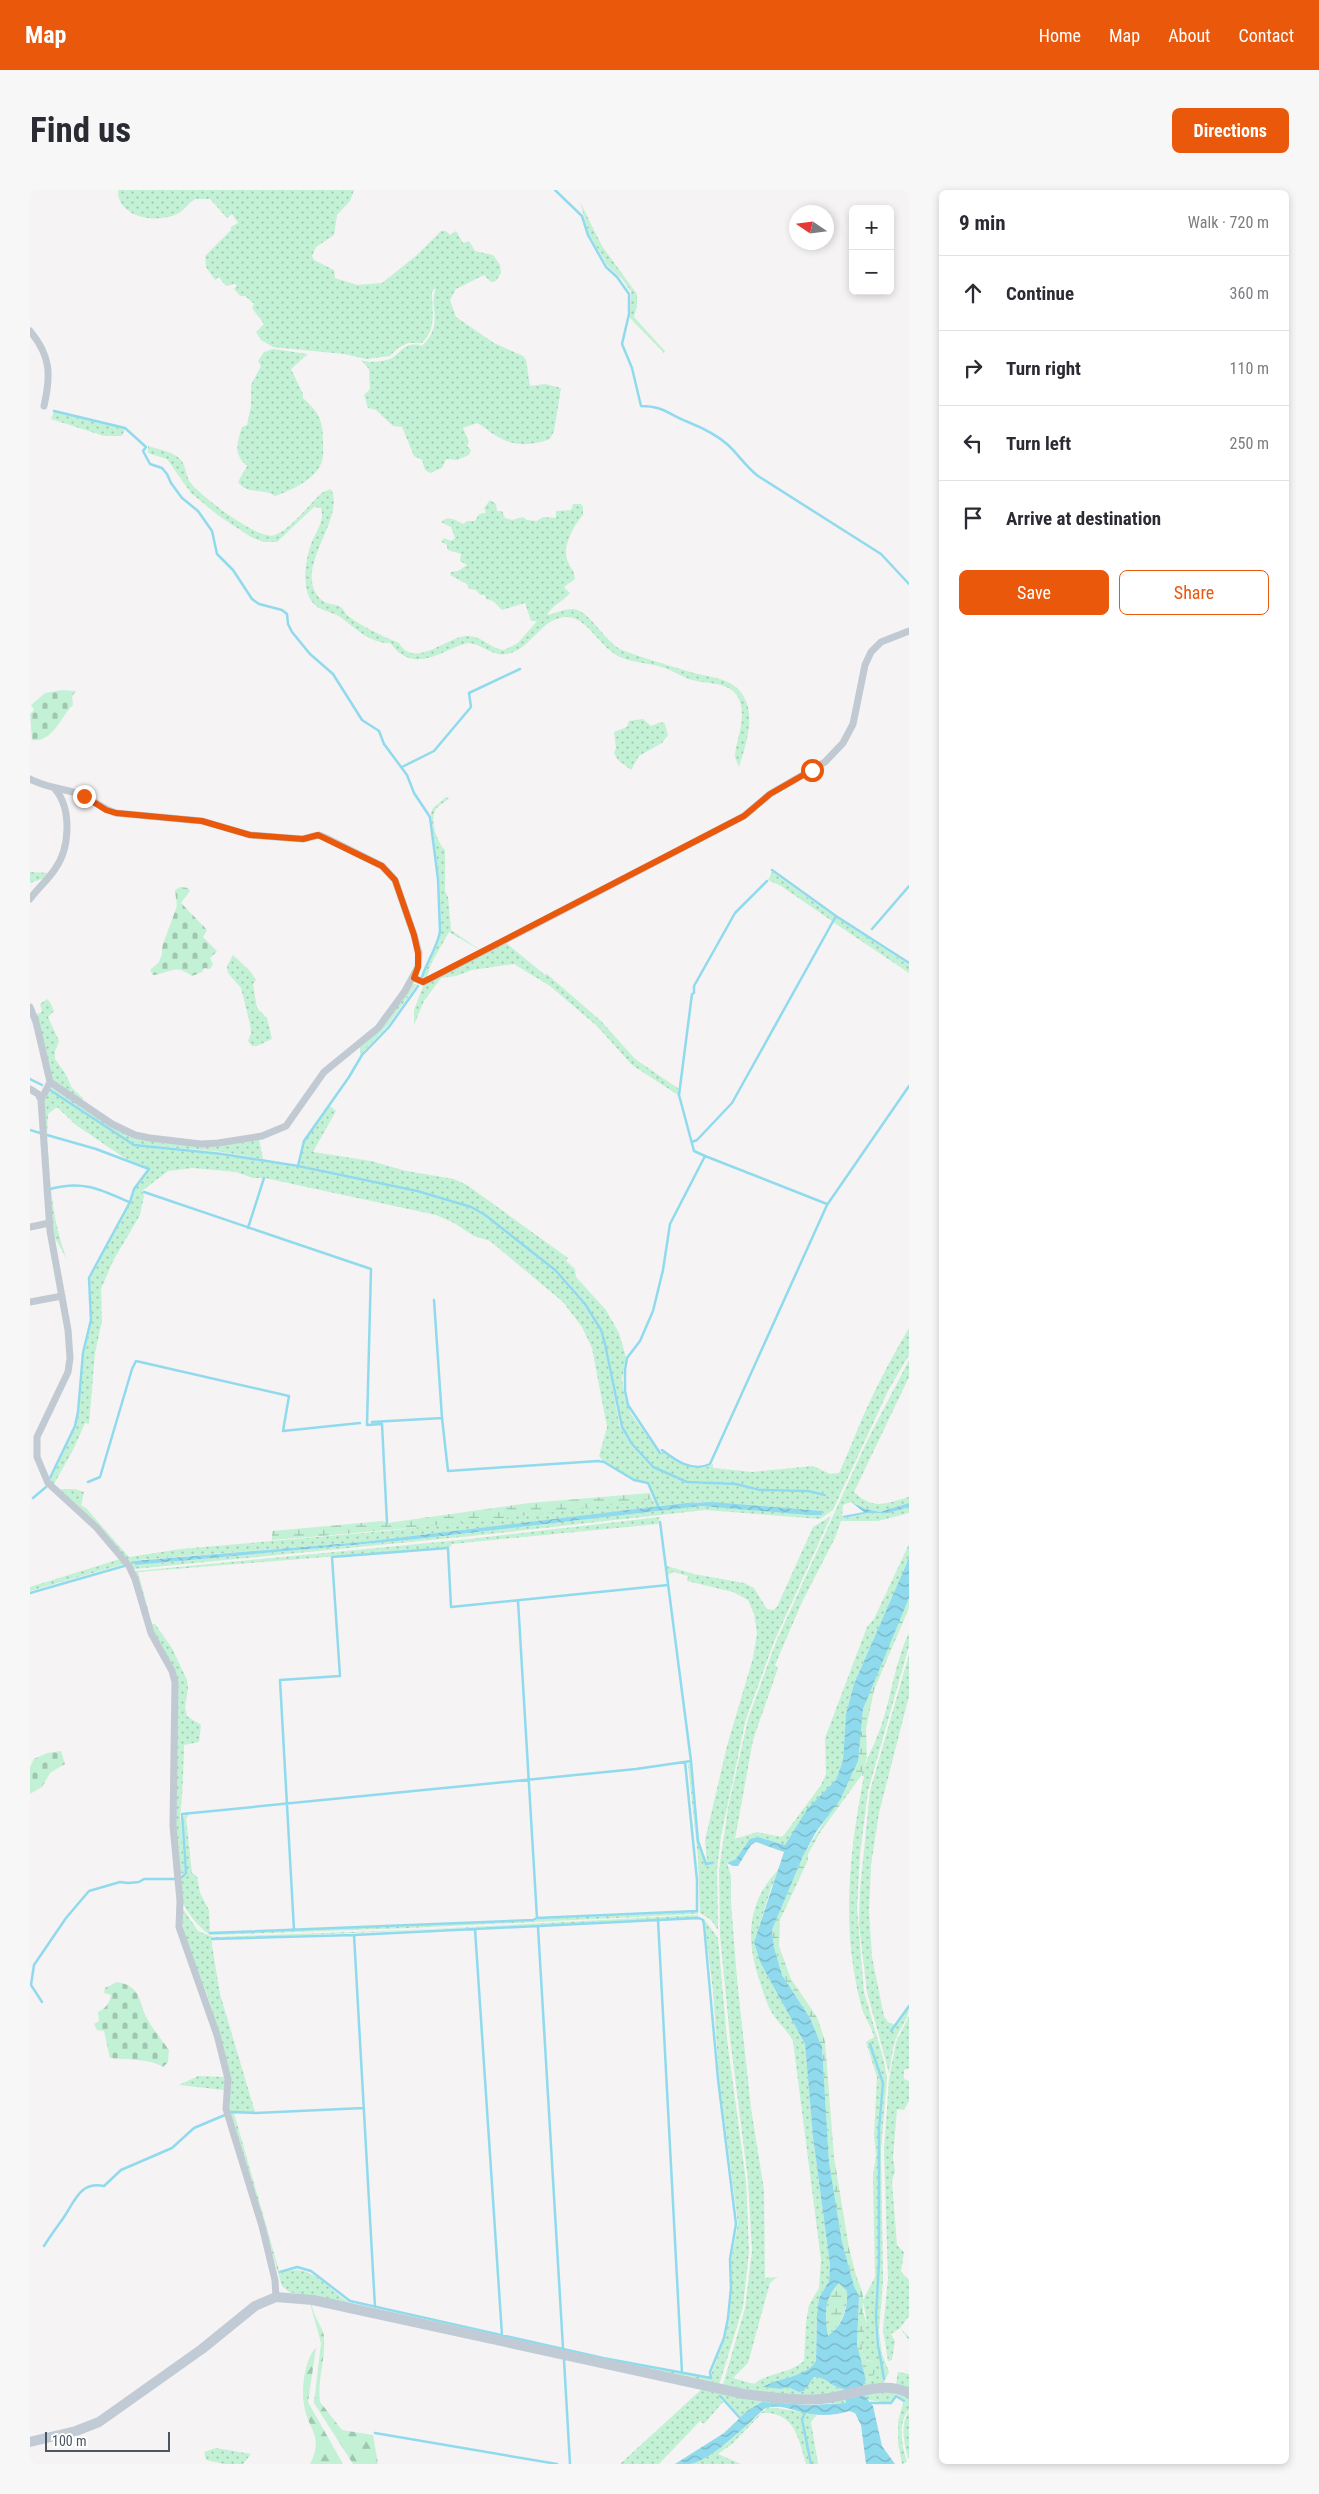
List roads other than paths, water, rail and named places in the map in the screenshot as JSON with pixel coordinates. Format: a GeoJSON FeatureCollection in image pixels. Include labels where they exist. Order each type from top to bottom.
{"type":"FeatureCollection","features":[{"type":"Feature","properties":{"kind":"street"},"geometry":{"type":"LineString","coordinates":[[30,331],[45,352],[47,360],[48,387],[44,406]]}},
{"type":"Feature","properties":{"kind":"street"},"geometry":{"type":"LineString","coordinates":[[414,978],[423,982],[430,979],[744,816],[770,794],[825,762],[843,743],[853,724],[865,665],[871,652],[881,642],[909,631]]}},
{"type":"Feature","properties":{"kind":"street"},"geometry":{"type":"LineString","coordinates":[[30,779],[55,789],[77,793],[106,810],[116,813],[202,821],[250,835],[303,839],[318,835],[373,861],[390,873],[403,898],[418,953],[418,967],[414,978],[378,1028],[324,1072],[286,1126],[262,1136],[201,1144],[136,1135],[98,1116],[50,1082]]}},
{"type":"Feature","properties":{"kind":"street"},"geometry":{"type":"LineString","coordinates":[[30,900],[55,869],[65,843],[66,812],[64,802],[55,789]]}},
{"type":"Feature","properties":{"kind":"street"},"geometry":{"type":"LineString","coordinates":[[30,1006],[36,1022],[50,1082],[41,1100]]}},
{"type":"Feature","properties":{"kind":"street"},"geometry":{"type":"LineString","coordinates":[[30,1089],[38,1094],[41,1100],[49,1223],[68,1330],[70,1365],[38,1437],[37,1457],[48,1483],[96,1528],[129,1566],[152,1633],[176,1682],[172,1826],[180,1901],[179,1927],[217,2035],[228,2079],[226,2109],[262,2226],[275,2280],[276,2297]]}},
{"type":"Feature","properties":{"kind":"street"},"geometry":{"type":"LineString","coordinates":[[30,1227],[49,1223]]}},
{"type":"Feature","properties":{"kind":"street"},"geometry":{"type":"LineString","coordinates":[[30,1302],[62,1296]]}},
{"type":"Feature","properties":{"kind":"street"},"geometry":{"type":"LineString","coordinates":[[30,2442],[76,2431],[99,2422],[202,2349],[247,2311],[276,2297],[313,2300],[744,2394],[802,2400],[843,2397],[864,2391],[891,2388],[909,2393]]}},
{"type":"Feature","properties":{"kind":"water"},"geometry":{"type":"Polygon","coordinates":[[[712,1502],[823,1511],[822,1515],[809,1515],[701,1506],[408,1540],[135,1565],[133,1561],[362,1542],[686,1503],[712,1502]]]}},
{"type":"Feature","properties":{"kind":"water"},"geometry":{"type":"Polygon","coordinates":[[[851,1502],[866,1509],[880,1512],[909,1503],[909,1507],[889,1513],[868,1513],[845,1518],[842,1516],[864,1512],[851,1502]]]}},
{"type":"Feature","properties":{"kind":"water"},"geometry":{"type":"Polygon","coordinates":[[[909,1558],[909,1598],[863,1709],[858,1761],[840,1800],[816,1832],[803,1856],[772,1930],[774,1947],[782,1975],[810,2018],[822,2047],[829,2162],[842,2242],[854,2286],[859,2296],[857,2345],[866,2380],[862,2388],[844,2392],[844,2389],[836,2387],[819,2377],[814,2377],[804,2391],[799,2392],[788,2387],[781,2389],[763,2387],[800,2374],[816,2361],[819,2298],[829,2281],[830,2265],[813,2137],[805,2044],[760,1962],[754,1942],[784,1852],[756,1842],[751,1845],[738,1866],[727,1863],[736,1859],[750,1839],[758,1837],[785,1845],[808,1808],[836,1780],[843,1760],[846,1714],[854,1684],[909,1558]],[[839,2283],[830,2295],[826,2308],[828,2336],[844,2316],[847,2304],[847,2291],[839,2283]]]}},
{"type":"Feature","properties":{"kind":"water"},"geometry":{"type":"Polygon","coordinates":[[[864,2395],[873,2406],[882,2446],[895,2464],[866,2464],[861,2425],[855,2413],[849,2411],[816,2415],[787,2408],[769,2407],[764,2409],[730,2440],[710,2455],[691,2464],[675,2464],[724,2433],[747,2411],[762,2402],[811,2405],[846,2403],[846,2399],[864,2395]]]}},
{"type":"Feature","properties":{"kind":"waterway"},"geometry":{"type":"LineString","coordinates":[[555,190],[582,216],[588,235],[606,267],[617,277],[629,294],[629,314],[622,344],[632,368],[641,406],[661,409],[719,438],[758,476],[881,554],[909,584]]}},
{"type":"Feature","properties":{"kind":"waterway"},"geometry":{"type":"LineString","coordinates":[[54,411],[125,428],[146,447],[143,451],[150,464],[162,468],[182,498],[198,511],[212,531],[217,554],[233,570],[252,599],[259,604],[282,610],[287,614],[288,624],[292,632],[310,654],[333,674],[362,720],[379,731],[384,744],[407,775],[414,793],[430,817],[438,879],[440,931],[422,977]]}},
{"type":"Feature","properties":{"kind":"waterway"},"geometry":{"type":"LineString","coordinates":[[402,767],[434,751],[471,707],[469,693],[520,669]]}},
{"type":"Feature","properties":{"kind":"waterway"},"geometry":{"type":"LineString","coordinates":[[772,870],[836,916],[909,963]]}},
{"type":"Feature","properties":{"kind":"waterway"},"geometry":{"type":"LineString","coordinates":[[705,1156],[694,1151],[679,1095],[692,994],[694,993],[694,986],[735,913],[767,881]]}},
{"type":"Feature","properties":{"kind":"waterway"},"geometry":{"type":"LineString","coordinates":[[872,929],[909,886]]}},
{"type":"Feature","properties":{"kind":"waterway"},"geometry":{"type":"LineString","coordinates":[[692,1142],[697,1140],[732,1103],[836,916]]}},
{"type":"Feature","properties":{"kind":"waterway"},"geometry":{"type":"LineString","coordinates":[[298,1166],[304,1141],[349,1077],[362,1055],[389,1027],[418,986]]}},
{"type":"Feature","properties":{"kind":"waterway"},"geometry":{"type":"LineString","coordinates":[[30,1079],[42,1085]]}},
{"type":"Feature","properties":{"kind":"waterway"},"geometry":{"type":"LineString","coordinates":[[662,1450],[684,1464],[697,1467],[710,1464],[827,1205],[909,1086]]}},
{"type":"Feature","properties":{"kind":"waterway"},"geometry":{"type":"LineString","coordinates":[[50,1090],[134,1145],[222,1154],[298,1166],[417,1191],[471,1207],[485,1215],[555,1270],[585,1304],[601,1330],[622,1427],[632,1444],[653,1467],[687,1482],[736,1484],[760,1490],[808,1491],[825,1495]]}},
{"type":"Feature","properties":{"kind":"waterway"},"geometry":{"type":"LineString","coordinates":[[30,1130],[40,1133]]}},
{"type":"Feature","properties":{"kind":"waterway"},"geometry":{"type":"LineString","coordinates":[[47,1135],[96,1149],[149,1169],[134,1189],[130,1202],[89,1278],[91,1320],[83,1353],[78,1412],[75,1426],[50,1478]]}},
{"type":"Feature","properties":{"kind":"waterway"},"geometry":{"type":"LineString","coordinates":[[660,1453],[628,1405],[625,1391],[625,1370],[627,1358],[640,1341],[653,1311],[663,1270],[670,1224],[705,1156],[827,1204]]}},
{"type":"Feature","properties":{"kind":"waterway"},"geometry":{"type":"LineString","coordinates":[[248,1228],[264,1178]]}},
{"type":"Feature","properties":{"kind":"waterway"},"geometry":{"type":"LineString","coordinates":[[50,1189],[72,1185],[91,1187],[129,1202]]}},
{"type":"Feature","properties":{"kind":"waterway"},"geometry":{"type":"LineString","coordinates":[[144,1192],[371,1269],[367,1425],[382,1424],[387,1523]]}},
{"type":"Feature","properties":{"kind":"waterway"},"geometry":{"type":"LineString","coordinates":[[434,1300],[442,1418]]}},
{"type":"Feature","properties":{"kind":"waterway"},"geometry":{"type":"LineString","coordinates":[[88,1482],[100,1477],[136,1361],[289,1396],[283,1431],[360,1423]]}},
{"type":"Feature","properties":{"kind":"waterway"},"geometry":{"type":"LineString","coordinates":[[372,1422],[442,1418],[448,1471],[604,1462],[634,1480],[648,1483],[658,1506]]}},
{"type":"Feature","properties":{"kind":"waterway"},"geometry":{"type":"LineString","coordinates":[[33,1498],[46,1487]]}},
{"type":"Feature","properties":{"kind":"waterway"},"geometry":{"type":"LineString","coordinates":[[660,1522],[691,1761],[698,1841],[706,1864],[712,1863]]}},
{"type":"Feature","properties":{"kind":"waterway"},"geometry":{"type":"LineString","coordinates":[[294,1930],[280,1680],[340,1676],[332,1557],[448,1548],[451,1607],[668,1585]]}},
{"type":"Feature","properties":{"kind":"waterway"},"geometry":{"type":"LineString","coordinates":[[30,1593],[124,1566]]}},
{"type":"Feature","properties":{"kind":"waterway"},"geometry":{"type":"LineString","coordinates":[[518,1601],[537,1918]]}},
{"type":"Feature","properties":{"kind":"waterway"},"geometry":{"type":"LineString","coordinates":[[42,2002],[31,1985],[34,1965],[66,1918],[89,1891],[120,1882],[139,1882],[144,1879],[174,1879],[182,1877],[186,1873],[182,1814],[636,1769],[691,1761]]}},
{"type":"Feature","properties":{"kind":"waterway"},"geometry":{"type":"LineString","coordinates":[[210,1933],[533,1920],[537,1918],[697,1911],[697,1880],[685,1762]]}},
{"type":"Feature","properties":{"kind":"waterway"},"geometry":{"type":"LineString","coordinates":[[212,1939],[354,1935],[699,1918],[703,1920],[718,2079],[736,2224],[730,2259],[731,2288],[728,2318],[724,2338],[710,2372],[711,2378],[603,2358],[350,2301],[311,2271],[297,2267],[280,2272]]}},
{"type":"Feature","properties":{"kind":"waterway"},"geometry":{"type":"LineString","coordinates":[[658,1920],[682,2373]]}},
{"type":"Feature","properties":{"kind":"waterway"},"geometry":{"type":"LineString","coordinates":[[538,1927],[563,2348]]}},
{"type":"Feature","properties":{"kind":"waterway"},"geometry":{"type":"LineString","coordinates":[[475,1929],[502,2335]]}},
{"type":"Feature","properties":{"kind":"waterway"},"geometry":{"type":"LineString","coordinates":[[354,1935],[375,2307]]}},
{"type":"Feature","properties":{"kind":"waterway"},"geometry":{"type":"LineString","coordinates":[[891,2031],[909,2006]]}},
{"type":"Feature","properties":{"kind":"waterway"},"geometry":{"type":"LineString","coordinates":[[870,2044],[883,2083],[879,2129],[879,2263],[876,2317],[878,2345],[884,2379]]}},
{"type":"Feature","properties":{"kind":"waterway"},"geometry":{"type":"LineString","coordinates":[[44,2246],[75,2199],[84,2189],[89,2186],[104,2186],[121,2170],[172,2148],[194,2128],[232,2112],[256,2113],[364,2108]]}},
{"type":"Feature","properties":{"kind":"waterway"},"geometry":{"type":"LineString","coordinates":[[564,2360],[570,2464]]}},
{"type":"Feature","properties":{"kind":"waterway"},"geometry":{"type":"LineString","coordinates":[[720,2396],[740,2418]]}},
{"type":"Feature","properties":{"kind":"waterway"},"geometry":{"type":"LineString","coordinates":[[871,2403],[891,2403],[896,2396],[904,2401]]}},
{"type":"Feature","properties":{"kind":"waterway"},"geometry":{"type":"LineString","coordinates":[[805,2413],[802,2419],[811,2464]]}},
{"type":"Feature","properties":{"kind":"waterway"},"geometry":{"type":"LineString","coordinates":[[375,2433],[557,2464]]}}]}
